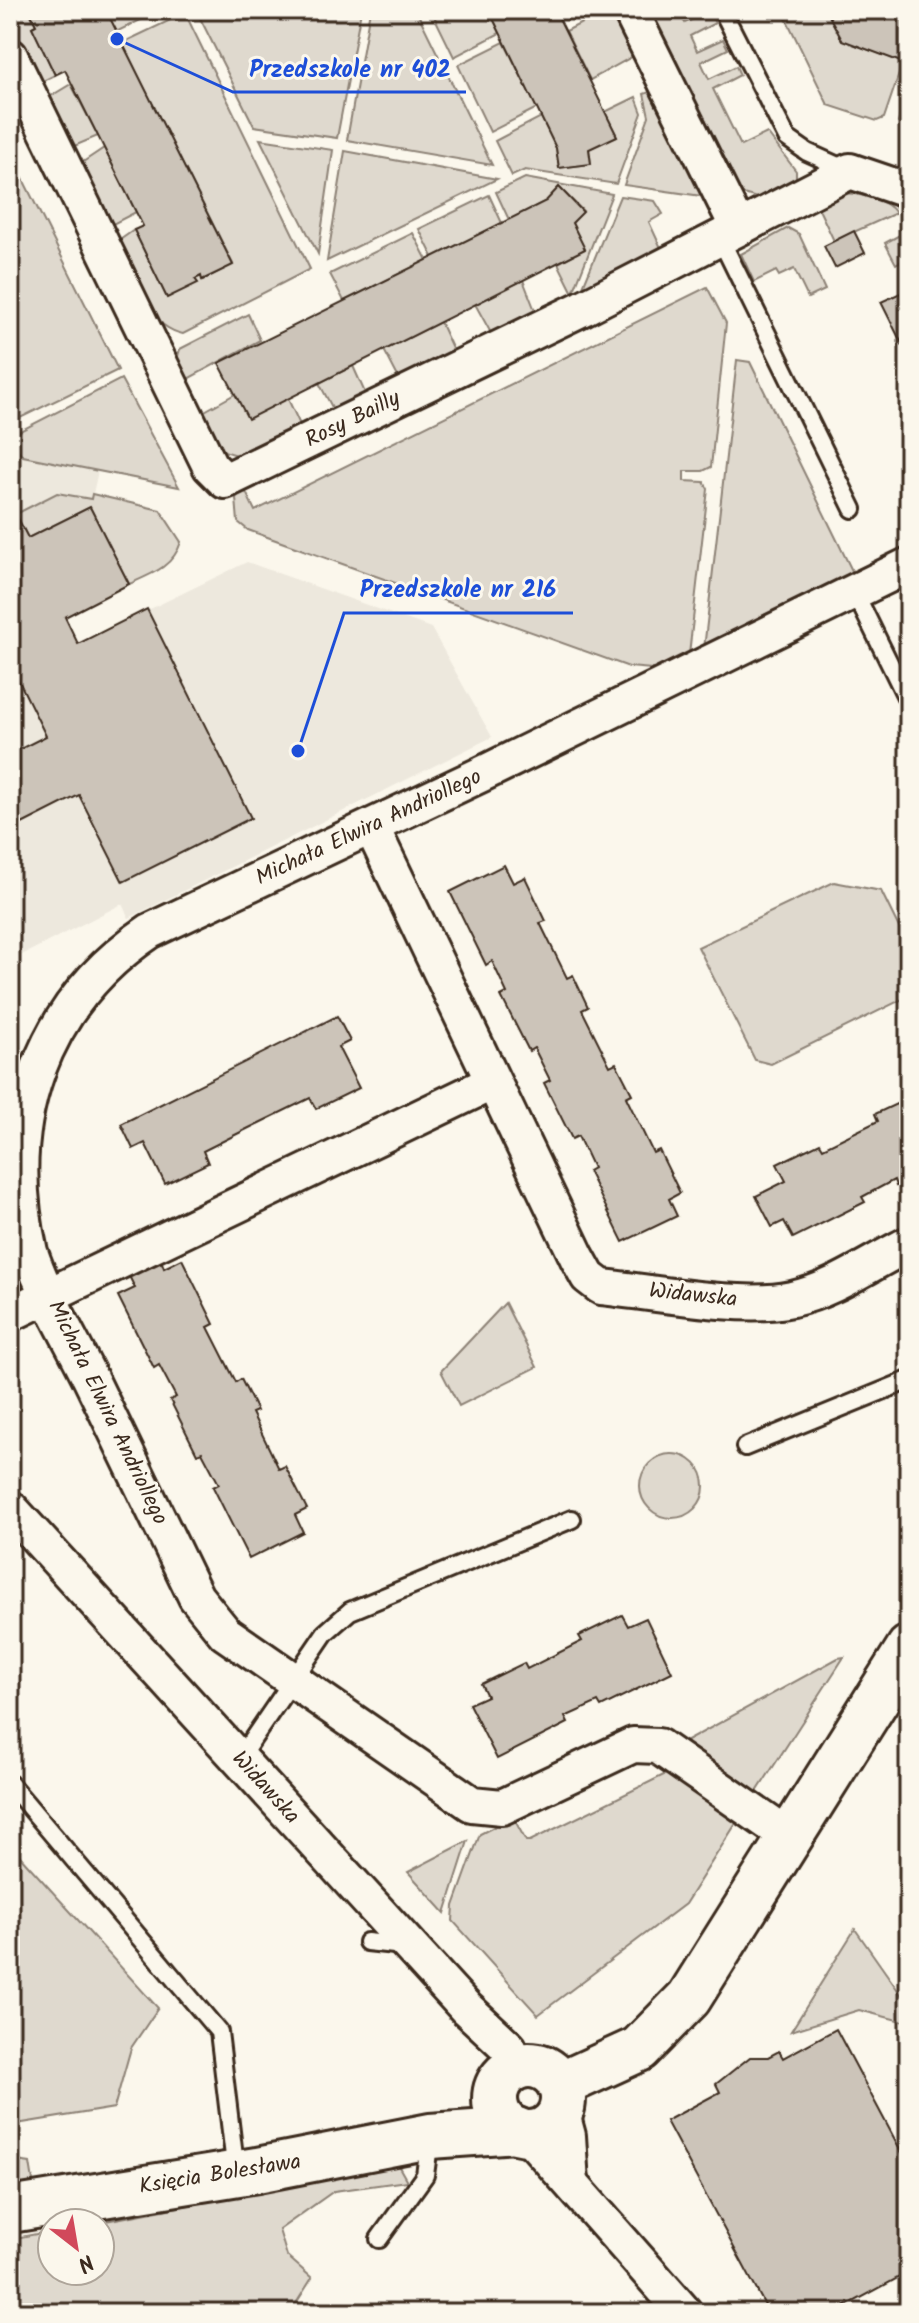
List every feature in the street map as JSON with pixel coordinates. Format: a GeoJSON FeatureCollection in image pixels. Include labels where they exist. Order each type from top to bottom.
{"type":"FeatureCollection","features":[{"type":"Feature","properties":{"kind":"street"},"geometry":{"type":"LineString","coordinates":[[630,10],[729,233]]}},
{"type":"Feature","properties":{"kind":"street","name":"Rosy Bailly"},"geometry":{"type":"LineString","coordinates":[[10,56],[210,466],[225,481],[850,171]]}},
{"type":"Feature","properties":{"kind":"street"},"geometry":{"type":"LineString","coordinates":[[850,171],[909,191]]}},
{"type":"Feature","properties":{"kind":"street","name":"Michała Elwira Andriollego"},"geometry":{"type":"LineString","coordinates":[[789,1837],[658,1746],[644,1743],[633,1745],[502,1807],[472,1804],[225,1633],[196,1597],[30,1252],[16,1187],[14,1158],[24,1093],[39,1051],[83,987],[120,951],[150,931],[372,828],[909,565]]}},
{"type":"Feature","properties":{"kind":"street","name":"Widawska"},"geometry":{"type":"LineString","coordinates":[[372,828],[491,1083],[588,1277],[601,1287],[766,1304],[795,1299],[821,1289],[909,1244]]}},
{"type":"Feature","properties":{"kind":"street"},"geometry":{"type":"LineString","coordinates":[[10,1314],[491,1083]]}},
{"type":"Feature","properties":{"kind":"street","name":"Widawska"},"geometry":{"type":"LineString","coordinates":[[10,1508],[466,2008],[509,2048],[507,2076],[498,2112],[541,2115],[568,2136],[571,2183],[685,2313]]}},
{"type":"Feature","properties":{"kind":"street"},"geometry":{"type":"LineString","coordinates":[[541,2115],[639,2049],[662,2029],[689,1998],[909,1648]]}},
{"type":"Feature","properties":{"kind":"street"},"geometry":{"type":"LineString","coordinates":[[507,2076],[542,2067],[541,2115]]}},
{"type":"Feature","properties":{"kind":"street","name":"Księcia Bolesława"},"geometry":{"type":"LineString","coordinates":[[430,2136],[507,2076]]}},
{"type":"Feature","properties":{"kind":"street","name":"Księcia Bolesława"},"geometry":{"type":"LineString","coordinates":[[10,2210],[236,2173],[541,2115]]}},
{"type":"Feature","properties":{"kind":"lane"},"geometry":{"type":"LineString","coordinates":[[722,10],[787,138],[807,152],[850,171]]}},
{"type":"Feature","properties":{"kind":"lane"},"geometry":{"type":"LineString","coordinates":[[729,233],[853,509]]}},
{"type":"Feature","properties":{"kind":"lane"},"geometry":{"type":"LineString","coordinates":[[855,593],[909,703]]}},
{"type":"Feature","properties":{"kind":"lane"},"geometry":{"type":"LineString","coordinates":[[745,1447],[909,1380]]}},
{"type":"Feature","properties":{"kind":"lane"},"geometry":{"type":"LineString","coordinates":[[239,1759],[325,1633],[350,1611],[572,1519]]}},
{"type":"Feature","properties":{"kind":"lane"},"geometry":{"type":"LineString","coordinates":[[10,1784],[219,2032],[236,2173]]}},
{"type":"Feature","properties":{"kind":"lane"},"geometry":{"type":"LineString","coordinates":[[367,1942],[410,1947]]}},
{"type":"Feature","properties":{"kind":"lane"},"geometry":{"type":"LineString","coordinates":[[379,2239],[425,2175],[430,2136]]}},
{"type":"Feature","properties":{"kind":"shaded area"},"geometry":{"type":"Polygon","coordinates":[[[10,10],[29,10],[36,25],[32,27],[55,75],[37,84],[10,30],[10,10]]]}},
{"type":"Feature","properties":{"kind":"shaded area"},"geometry":{"type":"Polygon","coordinates":[[[106,10],[161,10],[116,32],[106,10]]]}},
{"type":"Feature","properties":{"kind":"shaded area"},"geometry":{"type":"Polygon","coordinates":[[[196,10],[361,10],[337,138],[254,126],[196,10]]]}},
{"type":"Feature","properties":{"kind":"shaded area"},"geometry":{"type":"Polygon","coordinates":[[[370,10],[416,10],[492,165],[347,140],[370,10]]]}},
{"type":"Feature","properties":{"kind":"shaded area"},"geometry":{"type":"Polygon","coordinates":[[[431,10],[489,10],[500,33],[454,57],[431,10]]]}},
{"type":"Feature","properties":{"kind":"shaded area"},"geometry":{"type":"Polygon","coordinates":[[[607,10],[614,12],[635,55],[590,80],[566,31],[607,10]]]}},
{"type":"Feature","properties":{"kind":"shaded area"},"geometry":{"type":"Polygon","coordinates":[[[645,10],[678,10],[685,23],[709,12],[715,23],[690,36],[697,51],[723,39],[728,49],[701,62],[709,79],[736,66],[740,75],[713,89],[741,146],[767,133],[796,171],[796,181],[757,198],[736,192],[645,10]]]}},
{"type":"Feature","properties":{"kind":"shaded area"},"geometry":{"type":"Polygon","coordinates":[[[782,10],[826,10],[842,40],[903,62],[884,118],[877,121],[828,105],[782,10]]]}},
{"type":"Feature","properties":{"kind":"shaded area"},"geometry":{"type":"Polygon","coordinates":[[[185,13],[310,269],[183,334],[158,321],[149,310],[117,242],[134,230],[167,298],[197,282],[195,279],[201,276],[203,280],[233,264],[122,43],[185,13]]]}},
{"type":"Feature","properties":{"kind":"shaded area"},"geometry":{"type":"Polygon","coordinates":[[[504,42],[537,108],[490,132],[458,65],[504,42]]]}},
{"type":"Feature","properties":{"kind":"shaded area"},"geometry":{"type":"Polygon","coordinates":[[[71,84],[98,136],[72,147],[46,99],[71,84]]]}},
{"type":"Feature","properties":{"kind":"shaded area"},"geometry":{"type":"Polygon","coordinates":[[[653,91],[703,190],[702,196],[624,185],[649,116],[644,94],[653,91]]]}},
{"type":"Feature","properties":{"kind":"shaded area"},"geometry":{"type":"Polygon","coordinates":[[[909,96],[909,132],[898,123],[904,99],[909,96]]]}},
{"type":"Feature","properties":{"kind":"shaded area"},"geometry":{"type":"Polygon","coordinates":[[[636,97],[642,113],[616,184],[525,170],[512,176],[495,141],[541,117],[556,148],[559,168],[591,164],[589,149],[617,136],[605,112],[636,97]]]}},
{"type":"Feature","properties":{"kind":"shaded area"},"geometry":{"type":"Polygon","coordinates":[[[260,139],[333,150],[318,254],[260,139]]]}},
{"type":"Feature","properties":{"kind":"shaded area"},"geometry":{"type":"Polygon","coordinates":[[[104,148],[136,212],[107,227],[77,166],[104,148]]]}},
{"type":"Feature","properties":{"kind":"shaded area"},"geometry":{"type":"Polygon","coordinates":[[[345,151],[497,179],[327,261],[345,151]]]}},
{"type":"Feature","properties":{"kind":"shaded area"},"geometry":{"type":"Polygon","coordinates":[[[10,153],[118,370],[10,423],[10,153]]]}},
{"type":"Feature","properties":{"kind":"shaded area"},"geometry":{"type":"Polygon","coordinates":[[[525,178],[612,194],[573,293],[558,263],[584,249],[572,223],[583,211],[559,187],[546,201],[509,220],[496,192],[525,178]]]}},
{"type":"Feature","properties":{"kind":"shaded area"},"geometry":{"type":"Polygon","coordinates":[[[839,193],[878,200],[896,213],[834,241],[815,201],[839,193]]]}},
{"type":"Feature","properties":{"kind":"shaded area"},"geometry":{"type":"Polygon","coordinates":[[[489,195],[502,223],[433,257],[419,229],[489,195]]]}},
{"type":"Feature","properties":{"kind":"shaded area"},"geometry":{"type":"Polygon","coordinates":[[[620,196],[655,201],[663,214],[649,222],[662,250],[582,289],[620,196]]]}},
{"type":"Feature","properties":{"kind":"shaded area"},"geometry":{"type":"Polygon","coordinates":[[[788,228],[799,234],[825,290],[808,298],[794,269],[779,276],[776,271],[754,282],[741,254],[788,228]]]}},
{"type":"Feature","properties":{"kind":"shaded area"},"geometry":{"type":"Polygon","coordinates":[[[909,230],[909,257],[896,264],[885,243],[909,230]]]}},
{"type":"Feature","properties":{"kind":"shaded area"},"geometry":{"type":"Polygon","coordinates":[[[413,233],[427,260],[344,301],[330,274],[413,233]]]}},
{"type":"Feature","properties":{"kind":"shaded area"},"geometry":{"type":"Polygon","coordinates":[[[523,280],[536,313],[492,335],[475,304],[523,280]]]}},
{"type":"Feature","properties":{"kind":"shaded area"},"geometry":{"type":"Polygon","coordinates":[[[707,287],[726,323],[711,467],[703,471],[684,471],[684,481],[704,482],[708,489],[688,663],[675,671],[629,667],[248,530],[238,522],[236,498],[244,488],[255,511],[707,287]]]}},
{"type":"Feature","properties":{"kind":"shaded area"},"geometry":{"type":"Polygon","coordinates":[[[248,314],[260,340],[186,380],[176,363],[180,349],[248,314]]]}},
{"type":"Feature","properties":{"kind":"shaded area"},"geometry":{"type":"Polygon","coordinates":[[[440,322],[454,352],[398,377],[384,350],[440,322]]]}},
{"type":"Feature","properties":{"kind":"shaded area"},"geometry":{"type":"Polygon","coordinates":[[[737,360],[750,362],[857,581],[704,649],[737,360]]]}},
{"type":"Feature","properties":{"kind":"shaded area"},"geometry":{"type":"Polygon","coordinates":[[[353,366],[366,395],[334,411],[319,383],[353,366]]]}},
{"type":"Feature","properties":{"kind":"shaded area"},"geometry":{"type":"Polygon","coordinates":[[[121,379],[179,487],[23,456],[10,441],[10,436],[121,379]]]}},
{"type":"Feature","properties":{"kind":"shaded area"},"geometry":{"type":"Polygon","coordinates":[[[235,394],[288,399],[301,427],[240,456],[224,451],[201,413],[235,394]]]}},
{"type":"Feature","properties":{"kind":"shaded area"},"geometry":{"type":"Polygon","coordinates":[[[10,454],[98,471],[90,507],[129,584],[65,617],[78,644],[247,562],[431,628],[492,737],[129,918],[122,904],[10,961],[10,454]]]}},
{"type":"Feature","properties":{"kind":"shaded area"},"geometry":{"type":"Polygon","coordinates":[[[57,493],[91,499],[92,494],[160,510],[181,542],[173,558],[161,569],[129,584],[90,507],[28,538],[16,514],[57,493]]]}},
{"type":"Feature","properties":{"kind":"shaded area"},"geometry":{"type":"Polygon","coordinates":[[[834,882],[881,891],[909,948],[909,996],[771,1064],[755,1060],[698,947],[834,882]]]}},
{"type":"Feature","properties":{"kind":"shaded area"},"geometry":{"type":"Polygon","coordinates":[[[505,1303],[537,1367],[459,1406],[441,1371],[505,1303]]]}},
{"type":"Feature","properties":{"kind":"shaded area"},"geometry":{"type":"Polygon","coordinates":[[[672,1454],[695,1463],[704,1486],[695,1509],[672,1518],[649,1509],[640,1486],[649,1463],[672,1454]]]}},
{"type":"Feature","properties":{"kind":"shaded area"},"geometry":{"type":"Polygon","coordinates":[[[844,1657],[753,1798],[683,1743],[838,1658],[844,1657]]]}},
{"type":"Feature","properties":{"kind":"shaded area"},"geometry":{"type":"Polygon","coordinates":[[[674,1770],[742,1814],[685,1904],[538,2015],[453,1921],[454,1906],[480,1834],[513,1817],[526,1841],[530,1841],[674,1770]]]}},
{"type":"Feature","properties":{"kind":"shaded area"},"geometry":{"type":"Polygon","coordinates":[[[468,1841],[445,1913],[408,1872],[468,1841]]]}},
{"type":"Feature","properties":{"kind":"shaded area"},"geometry":{"type":"Polygon","coordinates":[[[10,1845],[158,2008],[131,2048],[114,2108],[10,2125],[10,1845]]]}},
{"type":"Feature","properties":{"kind":"shaded area"},"geometry":{"type":"Polygon","coordinates":[[[855,1929],[909,2006],[909,2023],[859,2010],[791,2031],[855,1929]]]}},
{"type":"Feature","properties":{"kind":"shaded area"},"geometry":{"type":"Polygon","coordinates":[[[10,2160],[30,2163],[34,2188],[10,2192],[10,2160]]]}},
{"type":"Feature","properties":{"kind":"shaded area"},"geometry":{"type":"Polygon","coordinates":[[[398,2165],[407,2181],[334,2191],[279,2230],[287,2256],[312,2278],[290,2313],[10,2313],[10,2239],[36,2234],[36,2287],[116,2287],[116,2219],[398,2165]]]}},
{"type":"Feature","properties":{"kind":"building"},"geometry":{"type":"Polygon","coordinates":[[[29,10],[106,10],[233,265],[202,280],[201,276],[195,279],[198,283],[167,298],[134,230],[143,226],[65,70],[55,75],[32,27],[36,25],[29,10]]]}},
{"type":"Feature","properties":{"kind":"building"},"geometry":{"type":"Polygon","coordinates":[[[489,10],[555,10],[617,136],[589,149],[591,164],[559,168],[556,148],[489,10]]]}},
{"type":"Feature","properties":{"kind":"building"},"geometry":{"type":"Polygon","coordinates":[[[826,10],[909,10],[909,65],[842,40],[826,10]]]}},
{"type":"Feature","properties":{"kind":"building"},"geometry":{"type":"Polygon","coordinates":[[[559,187],[583,212],[572,223],[585,249],[248,419],[219,363],[546,201],[559,187]]]}},
{"type":"Feature","properties":{"kind":"building"},"geometry":{"type":"Polygon","coordinates":[[[854,231],[865,253],[835,268],[824,246],[854,231]]]}},
{"type":"Feature","properties":{"kind":"building"},"geometry":{"type":"Polygon","coordinates":[[[909,289],[909,358],[881,302],[909,289]]]}},
{"type":"Feature","properties":{"kind":"building"},"geometry":{"type":"Polygon","coordinates":[[[11,505],[28,538],[90,507],[129,584],[65,617],[78,644],[147,609],[251,818],[123,882],[79,795],[10,830],[10,754],[46,736],[10,663],[11,505]]]}},
{"type":"Feature","properties":{"kind":"building"},"geometry":{"type":"Polygon","coordinates":[[[504,865],[513,883],[525,877],[546,921],[540,923],[567,978],[573,975],[588,1007],[582,1010],[610,1066],[616,1063],[632,1094],[626,1097],[653,1153],[659,1150],[680,1193],[669,1199],[677,1216],[623,1242],[588,1171],[593,1168],[578,1136],[572,1139],[544,1083],[550,1080],[534,1048],[529,1051],[501,996],[507,993],[492,961],[486,965],[450,892],[504,865]]]}},
{"type":"Feature","properties":{"kind":"building"},"geometry":{"type":"Polygon","coordinates":[[[337,1016],[350,1041],[338,1047],[359,1088],[316,1109],[310,1098],[247,1129],[203,1151],[208,1163],[165,1184],[145,1143],[133,1149],[121,1124],[337,1016]]]}},
{"type":"Feature","properties":{"kind":"building"},"geometry":{"type":"Polygon","coordinates":[[[907,1099],[909,1180],[896,1186],[894,1180],[862,1197],[865,1202],[793,1238],[784,1221],[772,1227],[756,1196],[786,1181],[777,1164],[820,1143],[823,1148],[878,1121],[875,1114],[907,1099]]]}},
{"type":"Feature","properties":{"kind":"building"},"geometry":{"type":"Polygon","coordinates":[[[182,1259],[214,1324],[208,1327],[236,1382],[241,1379],[257,1411],[252,1413],[279,1469],[285,1466],[307,1509],[295,1515],[303,1532],[249,1559],[213,1487],[219,1484],[202,1452],[197,1454],[170,1400],[176,1397],[159,1365],[154,1368],[118,1296],[135,1288],[129,1276],[161,1260],[164,1268],[182,1259]]]}},
{"type":"Feature","properties":{"kind":"building"},"geometry":{"type":"Polygon","coordinates":[[[622,1615],[628,1626],[646,1618],[672,1672],[601,1707],[598,1702],[565,1717],[568,1723],[497,1759],[469,1704],[487,1696],[481,1684],[524,1663],[527,1669],[582,1641],[579,1636],[622,1615]]]}},
{"type":"Feature","properties":{"kind":"building"},"geometry":{"type":"Polygon","coordinates":[[[836,2029],[909,2166],[909,2272],[833,2313],[769,2313],[666,2121],[720,2092],[716,2084],[750,2057],[768,2057],[779,2051],[783,2058],[836,2029]]]}},
{"type":"Feature","properties":{"kind":"place","name":"Przedszkole nr 402"},"geometry":{"type":"Point","coordinates":[117,39]}},
{"type":"Feature","properties":{"kind":"place","name":"Przedszkole nr 216"},"geometry":{"type":"Point","coordinates":[298,751]}}]}
